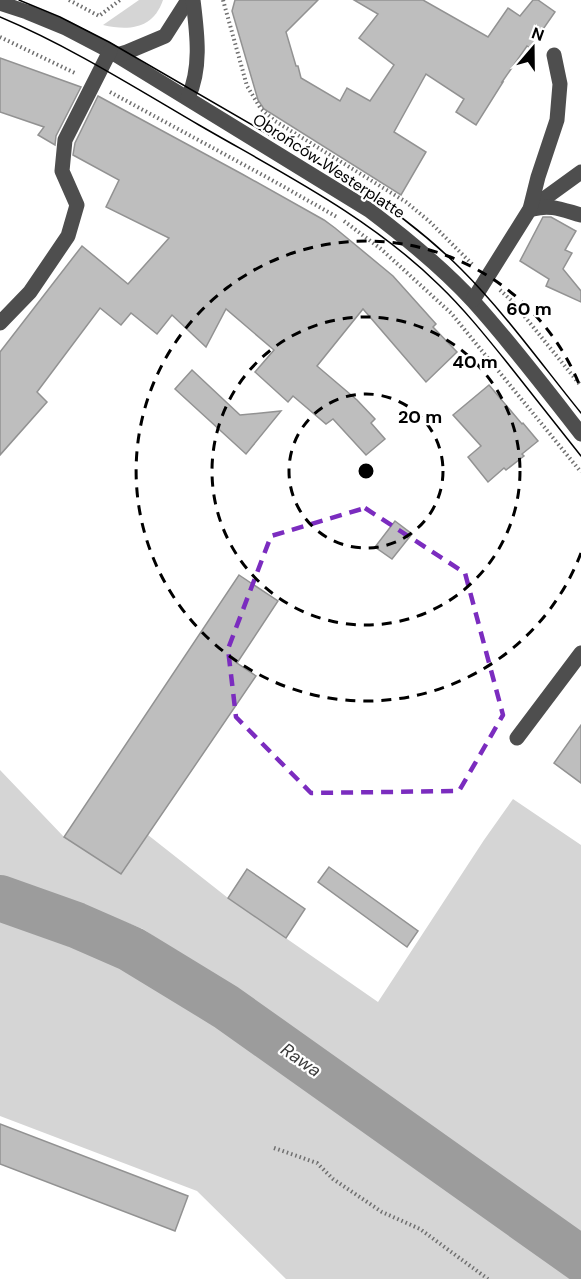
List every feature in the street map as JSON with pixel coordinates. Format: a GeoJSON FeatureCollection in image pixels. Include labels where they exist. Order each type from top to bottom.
{"type":"FeatureCollection","features":[{"type":"Feature","properties":{"kind":"street"},"geometry":{"type":"LineString","coordinates":[[0,323],[30,292],[68,236],[76,205],[62,171],[65,140],[94,84],[114,53],[127,52],[165,36],[188,0]]}},
{"type":"Feature","properties":{"kind":"street"},"geometry":{"type":"LineString","coordinates":[[188,98],[194,82],[198,46],[193,0]]}},
{"type":"Feature","properties":{"kind":"street","name":"Obrońców Westerplatte"},"geometry":{"type":"LineString","coordinates":[[1,7],[27,12],[66,28],[114,53],[369,210],[398,231],[472,300],[581,434]]}},
{"type":"Feature","properties":{"kind":"street"},"geometry":{"type":"LineString","coordinates":[[472,300],[530,209],[557,120],[561,84],[554,55]]}},
{"type":"Feature","properties":{"kind":"street"},"geometry":{"type":"LineString","coordinates":[[530,209],[581,172]]}},
{"type":"Feature","properties":{"kind":"street"},"geometry":{"type":"LineString","coordinates":[[530,209],[545,206],[581,215]]}},
{"type":"Feature","properties":{"kind":"street"},"geometry":{"type":"LineString","coordinates":[[517,738],[581,653]]}},
{"type":"Feature","properties":{"kind":"path"},"geometry":{"type":"LineString","coordinates":[[69,0],[99,16],[120,0]]}},
{"type":"Feature","properties":{"kind":"path"},"geometry":{"type":"LineString","coordinates":[[0,37],[94,84],[270,178],[343,220],[381,249],[451,313],[581,472]]}},
{"type":"Feature","properties":{"kind":"path"},"geometry":{"type":"LineString","coordinates":[[274,1149],[317,1163],[333,1179],[382,1212],[420,1229],[488,1279]]}},
{"type":"Feature","properties":{"kind":"highlighted area"},"geometry":{"type":"Polygon","coordinates":[[[365,508],[465,573],[503,715],[459,791],[311,793],[236,717],[228,649],[271,536],[365,508]]]}},
{"type":"Feature","properties":{"kind":"shaded area"},"geometry":{"type":"Polygon","coordinates":[[[139,0],[163,0],[153,17],[139,26],[122,28],[103,25],[139,0]]]}},
{"type":"Feature","properties":{"kind":"shaded area"},"geometry":{"type":"Polygon","coordinates":[[[0,770],[64,837],[120,873],[148,835],[228,898],[378,1002],[513,799],[581,845],[581,1238],[143,929],[97,911],[0,881],[0,770]]]}},
{"type":"Feature","properties":{"kind":"shaded area"},"geometry":{"type":"Polygon","coordinates":[[[0,915],[102,951],[172,991],[576,1279],[286,1279],[197,1191],[0,1116],[0,915]]]}},
{"type":"Feature","properties":{"kind":"building"},"geometry":{"type":"Polygon","coordinates":[[[235,0],[318,0],[286,32],[301,78],[340,101],[347,88],[370,101],[394,65],[359,38],[378,14],[354,0],[423,0],[488,37],[508,8],[520,16],[533,0],[538,0],[555,12],[530,48],[527,46],[476,125],[456,112],[464,99],[426,74],[394,132],[426,152],[401,195],[264,109],[258,100],[232,11],[235,0]]]}},
{"type":"Feature","properties":{"kind":"building"},"geometry":{"type":"Polygon","coordinates":[[[0,58],[81,87],[56,136],[55,145],[38,135],[44,127],[0,112],[0,58]]]}},
{"type":"Feature","properties":{"kind":"building"},"geometry":{"type":"Polygon","coordinates":[[[98,96],[324,220],[393,276],[436,324],[433,327],[457,352],[426,382],[363,309],[317,366],[357,400],[375,419],[371,423],[385,439],[366,455],[333,419],[326,424],[293,396],[288,402],[255,372],[274,350],[226,309],[206,347],[172,315],[157,334],[131,313],[121,325],[100,308],[37,392],[47,402],[0,455],[0,352],[82,246],[128,284],[169,238],[106,207],[119,180],[73,155],[75,143],[98,96]]]}},
{"type":"Feature","properties":{"kind":"building"},"geometry":{"type":"Polygon","coordinates":[[[543,217],[551,217],[576,231],[565,250],[572,253],[563,269],[581,291],[581,302],[546,286],[549,279],[520,261],[543,217]]]}},
{"type":"Feature","properties":{"kind":"building"},"geometry":{"type":"Polygon","coordinates":[[[192,370],[240,415],[281,411],[246,454],[175,389],[192,370]]]}},
{"type":"Feature","properties":{"kind":"building"},"geometry":{"type":"Polygon","coordinates":[[[489,385],[538,441],[522,454],[524,456],[506,470],[504,468],[488,482],[468,457],[481,446],[453,415],[489,385]]]}},
{"type":"Feature","properties":{"kind":"building"},"geometry":{"type":"Polygon","coordinates":[[[395,521],[412,534],[392,559],[375,547],[395,521]]]}},
{"type":"Feature","properties":{"kind":"building"},"geometry":{"type":"Polygon","coordinates":[[[239,575],[278,601],[237,663],[256,676],[121,874],[64,837],[239,575]]]}},
{"type":"Feature","properties":{"kind":"building"},"geometry":{"type":"Polygon","coordinates":[[[581,725],[581,783],[554,763],[581,725]]]}},
{"type":"Feature","properties":{"kind":"building"},"geometry":{"type":"Polygon","coordinates":[[[329,867],[418,931],[407,947],[318,882],[329,867]]]}},
{"type":"Feature","properties":{"kind":"building"},"geometry":{"type":"Polygon","coordinates":[[[247,869],[305,909],[286,938],[228,898],[247,869]]]}},
{"type":"Feature","properties":{"kind":"building"},"geometry":{"type":"Polygon","coordinates":[[[0,1124],[188,1196],[175,1231],[0,1164],[0,1124]]]}},
{"type":"Feature","properties":{"kind":"waterway","name":"Rawa"},"geometry":{"type":"LineString","coordinates":[[0,898],[76,925],[131,949],[226,1007],[581,1259]]}},
{"type":"Feature","properties":{"kind":"tram line"},"geometry":{"type":"LineString","coordinates":[[19,0],[60,17],[109,42],[354,184],[396,213],[436,246],[477,286],[508,321],[581,413]]}},
{"type":"Feature","properties":{"kind":"tram line"},"geometry":{"type":"LineString","coordinates":[[0,17],[26,28],[126,82],[293,179],[355,217],[384,238],[439,285],[465,312],[581,456]]}}]}
